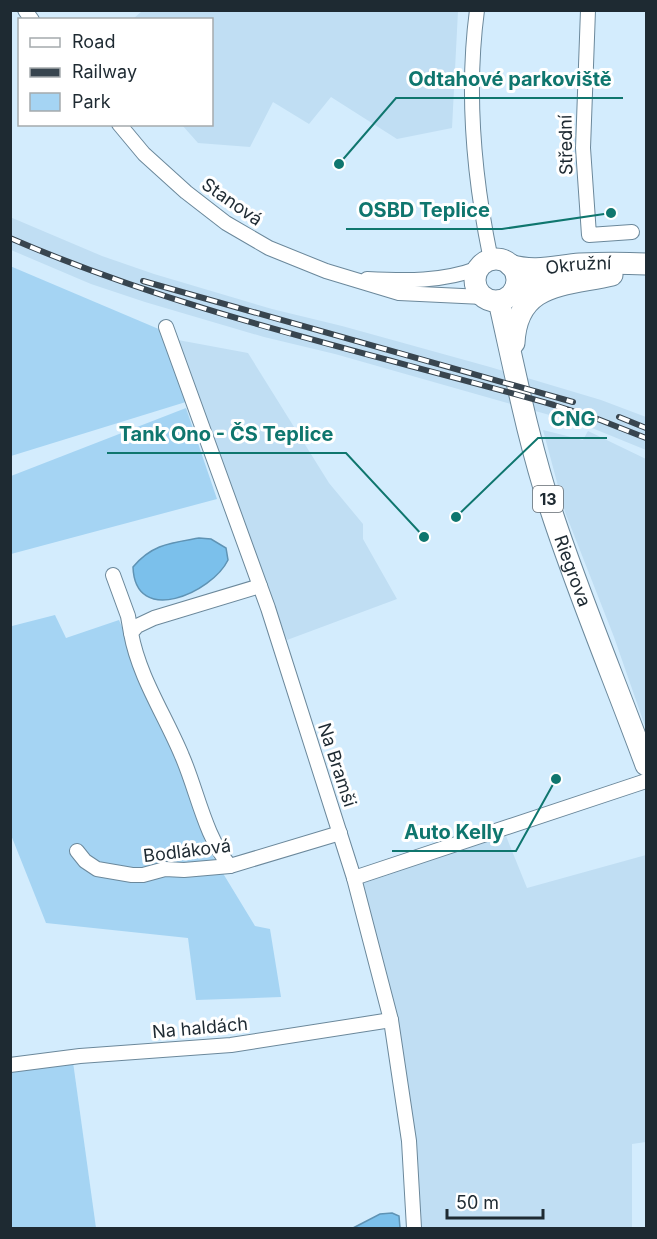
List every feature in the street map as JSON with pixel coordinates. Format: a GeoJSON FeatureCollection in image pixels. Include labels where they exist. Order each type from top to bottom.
{"type":"FeatureCollection","features":[{"type":"Feature","properties":{"kind":"main road","name":"Okružní"},"geometry":{"type":"LineString","coordinates":[[493,265],[523,270],[603,263],[646,264]]}},
{"type":"Feature","properties":{"kind":"main road","name":"13"},"geometry":{"type":"LineString","coordinates":[[493,265],[517,278],[499,296],[478,291],[475,283],[493,265]]}},
{"type":"Feature","properties":{"kind":"main road","name":"Okružní"},"geometry":{"type":"LineString","coordinates":[[499,296],[536,283],[646,269]]}},
{"type":"Feature","properties":{"kind":"main road","name":"13"},"geometry":{"type":"LineString","coordinates":[[513,362],[516,320],[528,301],[555,288],[612,275]]}},
{"type":"Feature","properties":{"kind":"main road","name":"Riegrova"},"geometry":{"type":"LineString","coordinates":[[499,296],[513,362],[551,511],[577,586],[646,765]]}},
{"type":"Feature","properties":{"kind":"street"},"geometry":{"type":"LineString","coordinates":[[477,10],[474,50],[474,153],[481,213],[493,265]]}},
{"type":"Feature","properties":{"kind":"street","name":"Střední"},"geometry":{"type":"LineString","coordinates":[[588,10],[583,148],[589,235],[632,232]]}},
{"type":"Feature","properties":{"kind":"street","name":"Stanová"},"geometry":{"type":"LineString","coordinates":[[121,126],[144,154],[186,192],[226,223],[269,248],[346,278],[399,293],[499,296]]}},
{"type":"Feature","properties":{"kind":"street","name":"Stanová"},"geometry":{"type":"LineString","coordinates":[[346,278],[425,280],[451,277],[493,265]]}},
{"type":"Feature","properties":{"kind":"street","name":"Na Bramši"},"geometry":{"type":"LineString","coordinates":[[166,327],[260,586],[354,878],[392,1020],[409,1141],[414,1228]]}},
{"type":"Feature","properties":{"kind":"street"},"geometry":{"type":"LineString","coordinates":[[113,575],[149,687],[182,756],[217,847],[230,866]]}},
{"type":"Feature","properties":{"kind":"street"},"geometry":{"type":"LineString","coordinates":[[131,633],[136,626],[154,618],[260,586]]}},
{"type":"Feature","properties":{"kind":"street"},"geometry":{"type":"LineString","coordinates":[[354,878],[646,781]]}},
{"type":"Feature","properties":{"kind":"street","name":"Bodláková"},"geometry":{"type":"LineString","coordinates":[[77,851],[91,866],[142,875],[165,869],[184,870],[230,866],[340,833]]}},
{"type":"Feature","properties":{"kind":"street","name":"Na haldách"},"geometry":{"type":"LineString","coordinates":[[10,1065],[80,1056],[231,1045],[392,1020]]}},
{"type":"Feature","properties":{"kind":"shaded area"},"geometry":{"type":"Polygon","coordinates":[[[142,11],[458,11],[452,128],[397,139],[331,97],[309,124],[273,102],[250,147],[198,143],[183,126],[213,126],[213,18],[134,18],[142,11]]]}},
{"type":"Feature","properties":{"kind":"shaded area"},"geometry":{"type":"Polygon","coordinates":[[[10,217],[102,256],[154,274],[601,400],[646,417],[646,450],[592,428],[546,414],[335,354],[264,337],[91,284],[11,250],[10,217]]]}},
{"type":"Feature","properties":{"kind":"shaded area"},"geometry":{"type":"Polygon","coordinates":[[[178,340],[248,353],[329,483],[363,524],[363,539],[397,599],[287,640],[178,340]]]}},
{"type":"Feature","properties":{"kind":"shaded area"},"geometry":{"type":"Polygon","coordinates":[[[543,430],[583,440],[588,431],[646,459],[646,729],[614,637],[565,512],[543,430]]]}},
{"type":"Feature","properties":{"kind":"shaded area"},"geometry":{"type":"Polygon","coordinates":[[[199,538],[211,539],[226,548],[228,560],[219,572],[191,593],[160,600],[146,596],[137,585],[133,567],[140,559],[147,553],[171,543],[199,538]]]}},
{"type":"Feature","properties":{"kind":"shaded area"},"geometry":{"type":"Polygon","coordinates":[[[506,836],[527,888],[646,855],[646,1142],[632,1144],[632,1228],[419,1228],[361,881],[506,836]]]}},
{"type":"Feature","properties":{"kind":"shaded area"},"geometry":{"type":"Polygon","coordinates":[[[392,1213],[399,1216],[400,1228],[353,1228],[380,1214],[392,1213]]]}},
{"type":"Feature","properties":{"kind":"green space"},"geometry":{"type":"Polygon","coordinates":[[[10,266],[161,330],[189,401],[11,456],[10,266]]]}},
{"type":"Feature","properties":{"kind":"green space"},"geometry":{"type":"Polygon","coordinates":[[[186,408],[217,499],[11,554],[11,476],[186,408]]]}},
{"type":"Feature","properties":{"kind":"green space"},"geometry":{"type":"Polygon","coordinates":[[[55,615],[66,638],[119,620],[179,763],[207,847],[255,926],[270,929],[281,997],[196,1000],[188,938],[46,923],[11,835],[10,622],[12,626],[55,615]]]}},
{"type":"Feature","properties":{"kind":"green space"},"geometry":{"type":"Polygon","coordinates":[[[73,1062],[96,1228],[11,1228],[10,1073],[73,1062]]]}},
{"type":"Feature","properties":{"kind":"railway"},"geometry":{"type":"LineString","coordinates":[[10,238],[76,265],[211,311],[554,405],[646,438]]}},
{"type":"Feature","properties":{"kind":"railway"},"geometry":{"type":"LineString","coordinates":[[143,281],[573,402]]}},
{"type":"Feature","properties":{"kind":"railway"},"geometry":{"type":"LineString","coordinates":[[619,417],[646,428]]}},
{"type":"Feature","properties":{"kind":"place","name":"Odtahové parkoviště"},"geometry":{"type":"Point","coordinates":[339,164]}},
{"type":"Feature","properties":{"kind":"place","name":"OSBD Teplice"},"geometry":{"type":"Point","coordinates":[611,213]}},
{"type":"Feature","properties":{"kind":"place","name":"CNG"},"geometry":{"type":"Point","coordinates":[456,517]}},
{"type":"Feature","properties":{"kind":"place","name":"Tank Ono - ČS Teplice"},"geometry":{"type":"Point","coordinates":[424,537]}},
{"type":"Feature","properties":{"kind":"place","name":"Auto Kelly"},"geometry":{"type":"Point","coordinates":[556,779]}}]}
